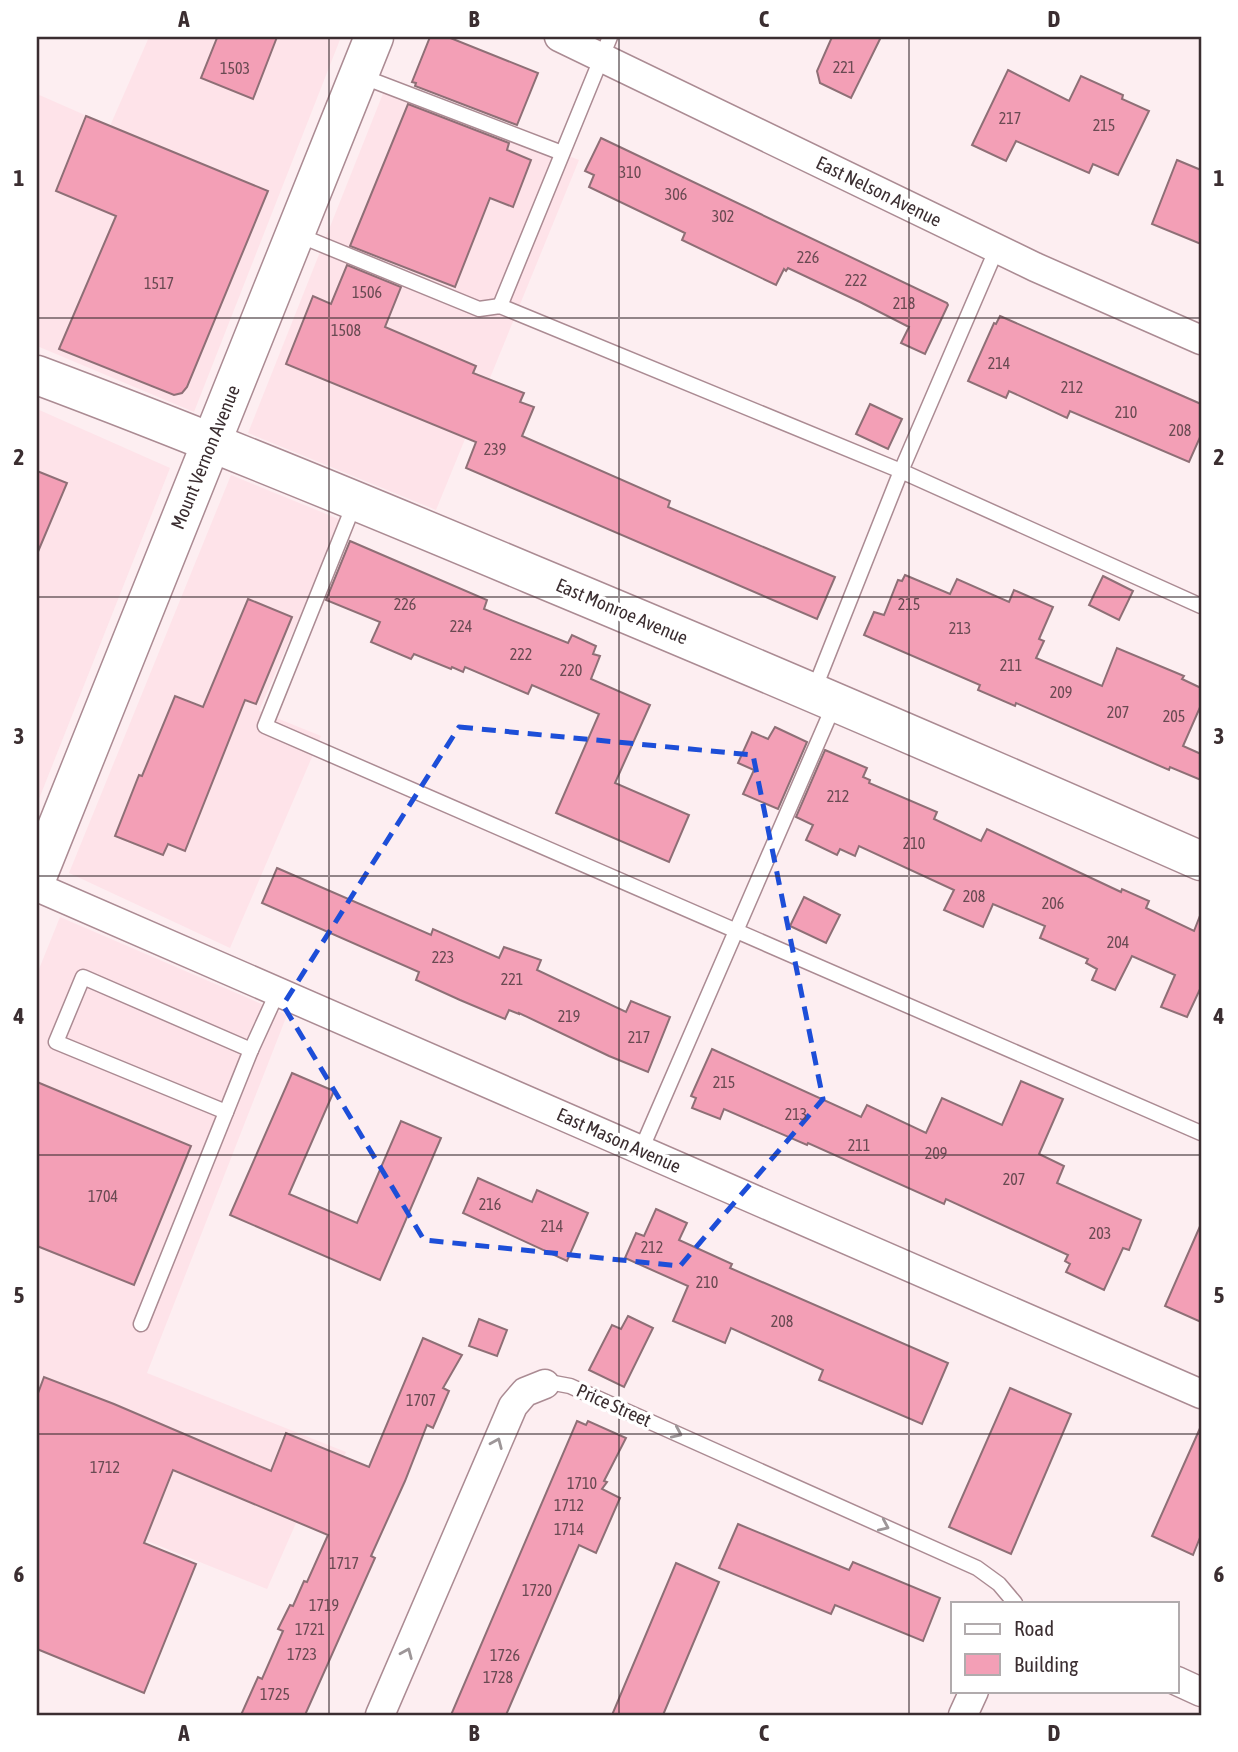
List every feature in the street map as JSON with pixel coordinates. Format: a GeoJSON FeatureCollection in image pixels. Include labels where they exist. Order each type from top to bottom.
{"type":"FeatureCollection","features":[{"type":"Feature","properties":{"kind":"street","name":"Mount Vernon Avenue"},"geometry":{"type":"LineString","coordinates":[[37,877],[374,37]]}},
{"type":"Feature","properties":{"kind":"street","name":"East Nelson Avenue"},"geometry":{"type":"LineString","coordinates":[[559,37],[605,47],[997,248],[1201,340]]}},
{"type":"Feature","properties":{"kind":"street","name":"East Monroe Avenue"},"geometry":{"type":"LineString","coordinates":[[37,375],[356,500],[824,696],[1201,860]]}},
{"type":"Feature","properties":{"kind":"street","name":"East Mason Avenue"},"geometry":{"type":"LineString","coordinates":[[37,887],[1201,1394]]}},
{"type":"Feature","properties":{"kind":"street","name":"Price Street"},"geometry":{"type":"LineString","coordinates":[[380,1715],[513,1406],[525,1392],[545,1384]]}},
{"type":"Feature","properties":{"kind":"street"},"geometry":{"type":"LineString","coordinates":[[1178,1681],[1201,1692]]}},
{"type":"Feature","properties":{"kind":"street"},"geometry":{"type":"LineString","coordinates":[[963,1715],[974,1692]]}},
{"type":"Feature","properties":{"kind":"lane"},"geometry":{"type":"LineString","coordinates":[[500,306],[605,47]]}},
{"type":"Feature","properties":{"kind":"lane"},"geometry":{"type":"LineString","coordinates":[[358,75],[562,153]]}},
{"type":"Feature","properties":{"kind":"lane"},"geometry":{"type":"LineString","coordinates":[[295,233],[479,309],[500,306],[901,471],[1201,606]]}},
{"type":"Feature","properties":{"kind":"lane"},"geometry":{"type":"LineString","coordinates":[[641,1150],[736,931],[824,696],[901,471],[997,248]]}},
{"type":"Feature","properties":{"kind":"lane"},"geometry":{"type":"LineString","coordinates":[[356,500],[265,726],[1201,1133]]}},
{"type":"Feature","properties":{"kind":"lane"},"geometry":{"type":"LineString","coordinates":[[226,1112],[56,1042],[83,977],[251,1050]]}},
{"type":"Feature","properties":{"kind":"lane"},"geometry":{"type":"LineString","coordinates":[[141,1324],[251,1050],[278,991]]}},
{"type":"Feature","properties":{"kind":"lane","name":"Price Street"},"geometry":{"type":"LineString","coordinates":[[545,1384],[570,1386],[977,1568],[999,1584],[1014,1602]]}},
{"type":"Feature","properties":{"kind":"highlighted area"},"geometry":{"type":"Polygon","coordinates":[[[459,727],[753,755],[823,1099],[680,1266],[424,1240],[283,1005],[459,727]]]}},
{"type":"Feature","properties":{"kind":"shaded area"},"geometry":{"type":"Polygon","coordinates":[[[149,37],[341,37],[194,412],[37,346],[37,94],[110,126],[149,37]]]}},
{"type":"Feature","properties":{"kind":"shaded area"},"geometry":{"type":"Polygon","coordinates":[[[386,86],[579,160],[436,510],[248,433],[386,86]]]}},
{"type":"Feature","properties":{"kind":"shaded area"},"geometry":{"type":"Polygon","coordinates":[[[37,409],[170,468],[37,804],[37,409]]]}},
{"type":"Feature","properties":{"kind":"shaded area"},"geometry":{"type":"Polygon","coordinates":[[[231,475],[341,520],[259,711],[321,736],[230,948],[69,873],[231,475]]]}},
{"type":"Feature","properties":{"kind":"shaded area"},"geometry":{"type":"Polygon","coordinates":[[[60,917],[287,1015],[147,1373],[346,1452],[312,1528],[296,1523],[267,1589],[37,1497],[37,974],[60,917]]]}},
{"type":"Feature","properties":{"kind":"building"},"geometry":{"type":"Polygon","coordinates":[[[277,37],[253,99],[201,78],[217,38],[277,37]]]}},
{"type":"Feature","properties":{"kind":"building"},"geometry":{"type":"Polygon","coordinates":[[[430,37],[448,37],[538,73],[517,125],[415,86],[416,83],[412,82],[430,37]]]}},
{"type":"Feature","properties":{"kind":"building"},"geometry":{"type":"Polygon","coordinates":[[[832,37],[881,37],[851,98],[820,83],[817,71],[832,37]]]}},
{"type":"Feature","properties":{"kind":"building"},"geometry":{"type":"Polygon","coordinates":[[[1008,70],[1069,101],[1081,76],[1123,95],[1122,99],[1149,111],[1118,175],[1093,164],[1089,173],[1016,141],[1006,161],[972,145],[1008,70]]]}},
{"type":"Feature","properties":{"kind":"building"},"geometry":{"type":"Polygon","coordinates":[[[408,104],[509,143],[507,150],[531,160],[513,207],[490,198],[455,287],[350,246],[408,104]]]}},
{"type":"Feature","properties":{"kind":"building"},"geometry":{"type":"Polygon","coordinates":[[[86,116],[268,191],[187,387],[182,393],[174,395],[59,349],[116,216],[56,191],[86,116]]]}},
{"type":"Feature","properties":{"kind":"building"},"geometry":{"type":"Polygon","coordinates":[[[601,138],[947,303],[925,354],[901,343],[909,327],[860,302],[788,268],[786,271],[784,269],[776,285],[682,240],[685,233],[589,187],[594,175],[585,171],[601,138]]]}},
{"type":"Feature","properties":{"kind":"building"},"geometry":{"type":"Polygon","coordinates":[[[1177,160],[1201,170],[1201,244],[1152,224],[1177,160]]]}},
{"type":"Feature","properties":{"kind":"building"},"geometry":{"type":"Polygon","coordinates":[[[347,265],[401,287],[385,327],[476,366],[473,373],[524,393],[520,402],[534,407],[522,436],[670,501],[668,507],[835,577],[817,619],[466,468],[476,442],[286,364],[313,296],[331,304],[347,265]]]}},
{"type":"Feature","properties":{"kind":"building"},"geometry":{"type":"Polygon","coordinates":[[[1000,316],[1201,404],[1201,435],[1189,462],[1070,411],[1067,418],[1009,391],[1006,398],[968,381],[994,323],[996,324],[1000,316]]]}},
{"type":"Feature","properties":{"kind":"building"},"geometry":{"type":"Polygon","coordinates":[[[870,404],[902,419],[888,449],[856,434],[870,404]]]}},
{"type":"Feature","properties":{"kind":"building"},"geometry":{"type":"Polygon","coordinates":[[[37,471],[67,483],[37,554],[37,471]]]}},
{"type":"Feature","properties":{"kind":"building"},"geometry":{"type":"Polygon","coordinates":[[[350,541],[487,600],[484,609],[568,643],[572,635],[596,646],[593,654],[600,656],[591,679],[650,705],[615,783],[689,815],[669,862],[556,813],[599,714],[532,685],[528,694],[465,667],[463,672],[452,667],[451,669],[414,654],[411,659],[371,642],[380,622],[326,600],[350,541]]]}},
{"type":"Feature","properties":{"kind":"building"},"geometry":{"type":"Polygon","coordinates":[[[905,575],[950,594],[957,579],[1009,602],[1014,590],[1053,607],[1039,639],[1044,641],[1036,658],[1102,686],[1117,648],[1184,676],[1182,679],[1201,688],[1201,705],[1183,746],[1201,754],[1201,780],[1170,767],[1169,770],[1016,703],[1015,706],[978,690],[980,685],[864,635],[874,612],[884,615],[898,580],[902,581],[905,575]]]}},
{"type":"Feature","properties":{"kind":"building"},"geometry":{"type":"Polygon","coordinates":[[[1103,576],[1133,591],[1119,620],[1089,605],[1103,576]]]}},
{"type":"Feature","properties":{"kind":"building"},"geometry":{"type":"Polygon","coordinates":[[[248,599],[292,617],[256,704],[245,700],[185,851],[168,844],[163,855],[115,836],[175,696],[203,707],[248,599]]]}},
{"type":"Feature","properties":{"kind":"building"},"geometry":{"type":"Polygon","coordinates":[[[775,727],[807,742],[778,809],[743,794],[754,770],[738,763],[752,732],[768,739],[775,727]]]}},
{"type":"Feature","properties":{"kind":"building"},"geometry":{"type":"Polygon","coordinates":[[[825,750],[867,768],[863,777],[870,780],[869,783],[937,812],[934,819],[981,841],[987,829],[1121,892],[1122,889],[1149,901],[1146,908],[1194,931],[1201,913],[1201,987],[1187,1017],[1161,1007],[1175,975],[1132,956],[1115,990],[1092,980],[1097,969],[1086,963],[1088,959],[1040,938],[1045,926],[993,904],[983,927],[944,910],[954,890],[859,846],[855,856],[840,849],[837,855],[806,840],[813,825],[796,817],[825,750]]]}},
{"type":"Feature","properties":{"kind":"building"},"geometry":{"type":"Polygon","coordinates":[[[277,868],[431,935],[433,929],[499,958],[504,947],[541,960],[537,970],[626,1012],[631,1001],[670,1017],[648,1072],[519,1013],[509,1010],[505,1019],[460,1000],[416,980],[419,972],[262,903],[277,868]]]}},
{"type":"Feature","properties":{"kind":"building"},"geometry":{"type":"Polygon","coordinates":[[[804,897],[840,915],[826,943],[790,926],[804,897]]]}},
{"type":"Feature","properties":{"kind":"building"},"geometry":{"type":"Polygon","coordinates":[[[712,1049],[861,1117],[867,1105],[926,1133],[942,1098],[1002,1125],[1021,1081],[1063,1099],[1039,1154],[1064,1166],[1057,1183],[1141,1220],[1129,1250],[1123,1248],[1104,1290],[1066,1272],[1070,1264],[1065,1261],[1068,1255],[946,1199],[944,1204],[724,1109],[720,1119],[692,1108],[696,1098],[691,1096],[712,1049]]]}},
{"type":"Feature","properties":{"kind":"building"},"geometry":{"type":"Polygon","coordinates":[[[292,1073],[334,1091],[289,1194],[357,1223],[401,1121],[441,1138],[380,1280],[230,1215],[292,1073]]]}},
{"type":"Feature","properties":{"kind":"building"},"geometry":{"type":"Polygon","coordinates":[[[37,1082],[191,1146],[134,1285],[37,1246],[37,1082]]]}},
{"type":"Feature","properties":{"kind":"building"},"geometry":{"type":"Polygon","coordinates":[[[478,1178],[532,1202],[537,1190],[588,1213],[567,1261],[463,1213],[478,1178]]]}},
{"type":"Feature","properties":{"kind":"building"},"geometry":{"type":"Polygon","coordinates":[[[656,1209],[687,1223],[679,1240],[732,1264],[730,1268],[948,1363],[922,1424],[819,1380],[823,1370],[731,1328],[725,1343],[673,1321],[688,1286],[625,1258],[636,1233],[644,1236],[656,1209]]]}},
{"type":"Feature","properties":{"kind":"building"},"geometry":{"type":"Polygon","coordinates":[[[1201,1224],[1201,1322],[1165,1306],[1201,1224]]]}},
{"type":"Feature","properties":{"kind":"building"},"geometry":{"type":"Polygon","coordinates":[[[628,1316],[653,1328],[624,1387],[589,1370],[612,1325],[621,1329],[628,1316]]]}},
{"type":"Feature","properties":{"kind":"building"},"geometry":{"type":"Polygon","coordinates":[[[479,1319],[507,1330],[497,1356],[469,1346],[479,1319]]]}},
{"type":"Feature","properties":{"kind":"building"},"geometry":{"type":"Polygon","coordinates":[[[423,1338],[462,1355],[443,1388],[449,1391],[433,1428],[427,1425],[371,1556],[375,1558],[305,1715],[241,1715],[258,1677],[262,1679],[283,1631],[278,1629],[290,1605],[293,1606],[304,1581],[307,1582],[328,1535],[173,1470],[144,1543],[196,1564],[144,1693],[37,1649],[37,1396],[44,1377],[271,1471],[286,1433],[369,1467],[423,1338]]]}},
{"type":"Feature","properties":{"kind":"building"},"geometry":{"type":"Polygon","coordinates":[[[1010,1388],[1071,1414],[1011,1554],[949,1527],[1010,1388]]]}},
{"type":"Feature","properties":{"kind":"building"},"geometry":{"type":"Polygon","coordinates":[[[577,1421],[586,1425],[588,1421],[626,1438],[602,1489],[620,1498],[596,1553],[579,1545],[506,1715],[451,1715],[577,1421]]]}},
{"type":"Feature","properties":{"kind":"building"},"geometry":{"type":"Polygon","coordinates":[[[1201,1426],[1201,1535],[1193,1555],[1152,1536],[1201,1426]]]}},
{"type":"Feature","properties":{"kind":"building"},"geometry":{"type":"Polygon","coordinates":[[[738,1524],[849,1570],[853,1562],[940,1598],[923,1641],[835,1605],[831,1614],[719,1568],[738,1524]]]}},
{"type":"Feature","properties":{"kind":"building"},"geometry":{"type":"Polygon","coordinates":[[[676,1563],[719,1582],[663,1715],[612,1715],[676,1563]]]}}]}
